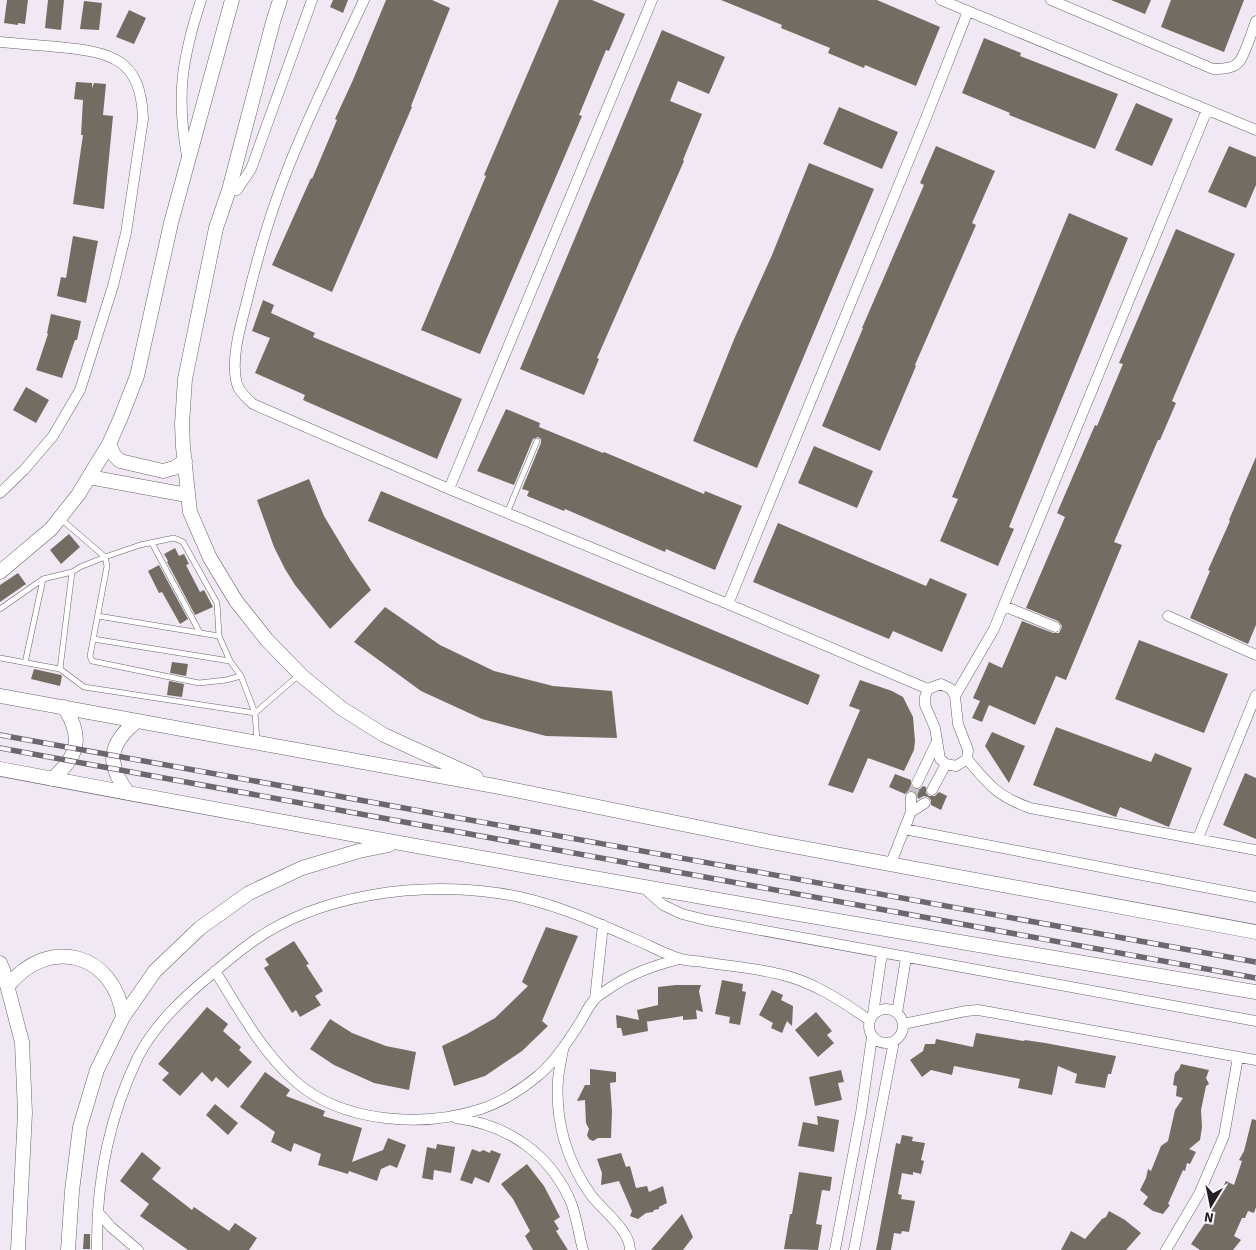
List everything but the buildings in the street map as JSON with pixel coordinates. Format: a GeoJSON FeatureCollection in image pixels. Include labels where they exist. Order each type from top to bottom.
{"type":"FeatureCollection","features":[{"type":"Feature","properties":{"kind":"street"},"geometry":{"type":"LineString","coordinates":[[188,160],[182,130],[183,68],[200,0]]}},
{"type":"Feature","properties":{"kind":"street"},"geometry":{"type":"LineString","coordinates":[[0,572],[51,529],[78,495],[109,444],[136,376],[171,223],[232,0]]}},
{"type":"Feature","properties":{"kind":"street"},"geometry":{"type":"LineString","coordinates":[[280,0],[272,22],[229,190],[216,228],[185,379],[182,424],[190,512],[210,558],[236,601],[267,640],[300,674],[341,708],[384,735],[500,787]]}},
{"type":"Feature","properties":{"kind":"street"},"geometry":{"type":"LineString","coordinates":[[229,190],[237,190],[251,169],[312,0]]}},
{"type":"Feature","properties":{"kind":"street"},"geometry":{"type":"LineString","coordinates":[[364,0],[290,162],[254,272],[236,353],[237,384],[243,395],[253,404],[449,489],[928,689]]}},
{"type":"Feature","properties":{"kind":"street"},"geometry":{"type":"LineString","coordinates":[[449,489],[652,0]]}},
{"type":"Feature","properties":{"kind":"street"},"geometry":{"type":"LineString","coordinates":[[941,0],[1256,130]]}},
{"type":"Feature","properties":{"kind":"street"},"geometry":{"type":"LineString","coordinates":[[1051,0],[1213,69],[1231,67],[1239,62],[1256,21]]}},
{"type":"Feature","properties":{"kind":"street"},"geometry":{"type":"LineString","coordinates":[[728,604],[968,11]]}},
{"type":"Feature","properties":{"kind":"street"},"geometry":{"type":"LineString","coordinates":[[0,42],[90,50],[106,54],[119,62],[130,73],[138,86],[142,100],[143,119],[126,233],[113,286],[80,390],[53,436],[24,470],[0,493]]}},
{"type":"Feature","properties":{"kind":"street"},"geometry":{"type":"LineString","coordinates":[[955,696],[994,630],[1207,110]]}},
{"type":"Feature","properties":{"kind":"street"},"geometry":{"type":"LineString","coordinates":[[109,444],[114,455],[120,461],[163,471],[174,468],[184,461]]}},
{"type":"Feature","properties":{"kind":"street"},"geometry":{"type":"LineString","coordinates":[[89,477],[188,495]]}},
{"type":"Feature","properties":{"kind":"street"},"geometry":{"type":"LineString","coordinates":[[1004,606],[1055,627]]}},
{"type":"Feature","properties":{"kind":"street"},"geometry":{"type":"LineString","coordinates":[[1168,616],[1256,655]]}},
{"type":"Feature","properties":{"kind":"street"},"geometry":{"type":"LineString","coordinates":[[967,759],[956,766],[946,764],[940,759],[935,728],[925,705],[928,689],[936,685],[946,686],[951,689],[955,696],[958,724],[968,750],[967,759],[992,788],[1013,802],[1030,808],[1256,850]]}},
{"type":"Feature","properties":{"kind":"street"},"geometry":{"type":"LineString","coordinates":[[1198,838],[1256,695]]}},
{"type":"Feature","properties":{"kind":"street"},"geometry":{"type":"LineString","coordinates":[[0,696],[500,787],[771,842],[1256,932]]}},
{"type":"Feature","properties":{"kind":"street"},"geometry":{"type":"LineString","coordinates":[[52,779],[74,755],[76,743],[76,731],[64,707]]}},
{"type":"Feature","properties":{"kind":"street"},"geometry":{"type":"LineString","coordinates":[[128,793],[116,775],[113,762],[114,750],[123,732],[136,721]]}},
{"type":"Feature","properties":{"kind":"street"},"geometry":{"type":"LineString","coordinates":[[917,783],[937,740]]}},
{"type":"Feature","properties":{"kind":"street"},"geometry":{"type":"LineString","coordinates":[[932,790],[946,764]]}},
{"type":"Feature","properties":{"kind":"street"},"geometry":{"type":"LineString","coordinates":[[0,769],[397,844],[864,926],[1256,992]]}},
{"type":"Feature","properties":{"kind":"street"},"geometry":{"type":"LineString","coordinates":[[892,863],[911,812],[911,797]]}},
{"type":"Feature","properties":{"kind":"street"},"geometry":{"type":"LineString","coordinates":[[911,812],[925,802]]}},
{"type":"Feature","properties":{"kind":"street"},"geometry":{"type":"LineString","coordinates":[[904,829],[1256,897]]}},
{"type":"Feature","properties":{"kind":"street"},"geometry":{"type":"LineString","coordinates":[[68,1250],[72,1191],[80,1127],[97,1070],[123,1017],[156,971],[200,928],[249,894],[302,868],[359,851],[397,844]]}},
{"type":"Feature","properties":{"kind":"street"},"geometry":{"type":"LineString","coordinates":[[642,886],[663,906],[682,914],[706,920],[1256,1021]]}},
{"type":"Feature","properties":{"kind":"street"},"geometry":{"type":"LineString","coordinates":[[97,1250],[98,1212],[104,1160],[112,1126],[126,1084],[140,1055],[162,1022],[189,993],[253,941],[291,920],[331,904],[415,889],[458,888],[500,893],[541,903],[603,925],[679,958],[781,974],[813,986],[871,1017]]}},
{"type":"Feature","properties":{"kind":"street"},"geometry":{"type":"LineString","coordinates":[[594,999],[603,925]]}},
{"type":"Feature","properties":{"kind":"street"},"geometry":{"type":"LineString","coordinates":[[836,1250],[861,1113],[872,1037],[869,1030],[882,953]]}},
{"type":"Feature","properties":{"kind":"street"},"geometry":{"type":"LineString","coordinates":[[8,986],[17,975],[34,963],[55,957],[70,957],[84,961],[97,968],[108,978],[116,990],[121,1003],[123,1017]]}},
{"type":"Feature","properties":{"kind":"street"},"geometry":{"type":"LineString","coordinates":[[215,971],[270,1055],[296,1082],[327,1102],[362,1114],[399,1120],[449,1117],[482,1109],[513,1094],[540,1074],[563,1049],[594,999],[627,977],[649,967],[679,958]]}},
{"type":"Feature","properties":{"kind":"street"},"geometry":{"type":"LineString","coordinates":[[854,1250],[894,1041],[902,1032],[903,1024],[897,1013],[906,958]]}},
{"type":"Feature","properties":{"kind":"street"},"geometry":{"type":"LineString","coordinates":[[0,963],[8,986],[22,1042],[25,1113],[18,1250]]}},
{"type":"Feature","properties":{"kind":"street"},"geometry":{"type":"LineString","coordinates":[[871,1017],[884,1008],[897,1013]]}},
{"type":"Feature","properties":{"kind":"street"},"geometry":{"type":"LineString","coordinates":[[903,1024],[978,1010],[1256,1060]]}},
{"type":"Feature","properties":{"kind":"street"},"geometry":{"type":"LineString","coordinates":[[872,1037],[882,1043],[894,1041]]}},
{"type":"Feature","properties":{"kind":"street"},"geometry":{"type":"LineString","coordinates":[[563,1049],[558,1079],[558,1110],[564,1141],[575,1170],[592,1196],[628,1238],[630,1250]]}},
{"type":"Feature","properties":{"kind":"street"},"geometry":{"type":"LineString","coordinates":[[1166,1250],[1199,1194],[1224,1136],[1238,1057]]}},
{"type":"Feature","properties":{"kind":"street"},"geometry":{"type":"LineString","coordinates":[[449,1117],[476,1121],[501,1129],[524,1143],[544,1161],[560,1182],[572,1206],[583,1250]]}},
{"type":"Feature","properties":{"kind":"street"},"geometry":{"type":"LineString","coordinates":[[98,1212],[138,1250]]}},
{"type":"Feature","properties":{"kind":"lane"},"geometry":{"type":"LineString","coordinates":[[507,513],[537,441]]}},
{"type":"Feature","properties":{"kind":"lane"},"geometry":{"type":"LineString","coordinates":[[59,518],[105,557],[108,566],[90,656],[92,661],[199,684],[241,676]]}},
{"type":"Feature","properties":{"kind":"lane"},"geometry":{"type":"LineString","coordinates":[[0,609],[43,579],[72,572],[105,557],[152,542],[174,538],[183,542],[217,603],[219,636],[230,661],[241,676],[256,713],[257,743]]}},
{"type":"Feature","properties":{"kind":"lane"},"geometry":{"type":"LineString","coordinates":[[152,542],[200,633]]}},
{"type":"Feature","properties":{"kind":"lane"},"geometry":{"type":"LineString","coordinates":[[60,669],[72,572]]}},
{"type":"Feature","properties":{"kind":"lane"},"geometry":{"type":"LineString","coordinates":[[25,662],[43,579]]}},
{"type":"Feature","properties":{"kind":"lane"},"geometry":{"type":"LineString","coordinates":[[98,616],[219,636]]}},
{"type":"Feature","properties":{"kind":"lane"},"geometry":{"type":"LineString","coordinates":[[93,640],[230,661]]}},
{"type":"Feature","properties":{"kind":"lane"},"geometry":{"type":"LineString","coordinates":[[0,658],[60,669],[84,687],[256,713]]}},
{"type":"Feature","properties":{"kind":"lane"},"geometry":{"type":"LineString","coordinates":[[256,713],[300,674]]}},
{"type":"Feature","properties":{"kind":"tunnel"},"geometry":{"type":"LineString","coordinates":[[911,797],[917,783]]}},
{"type":"Feature","properties":{"kind":"railway"},"geometry":{"type":"LineString","coordinates":[[0,735],[1256,962]]}},
{"type":"Feature","properties":{"kind":"railway"},"geometry":{"type":"LineString","coordinates":[[0,748],[1256,978]]}}]}
